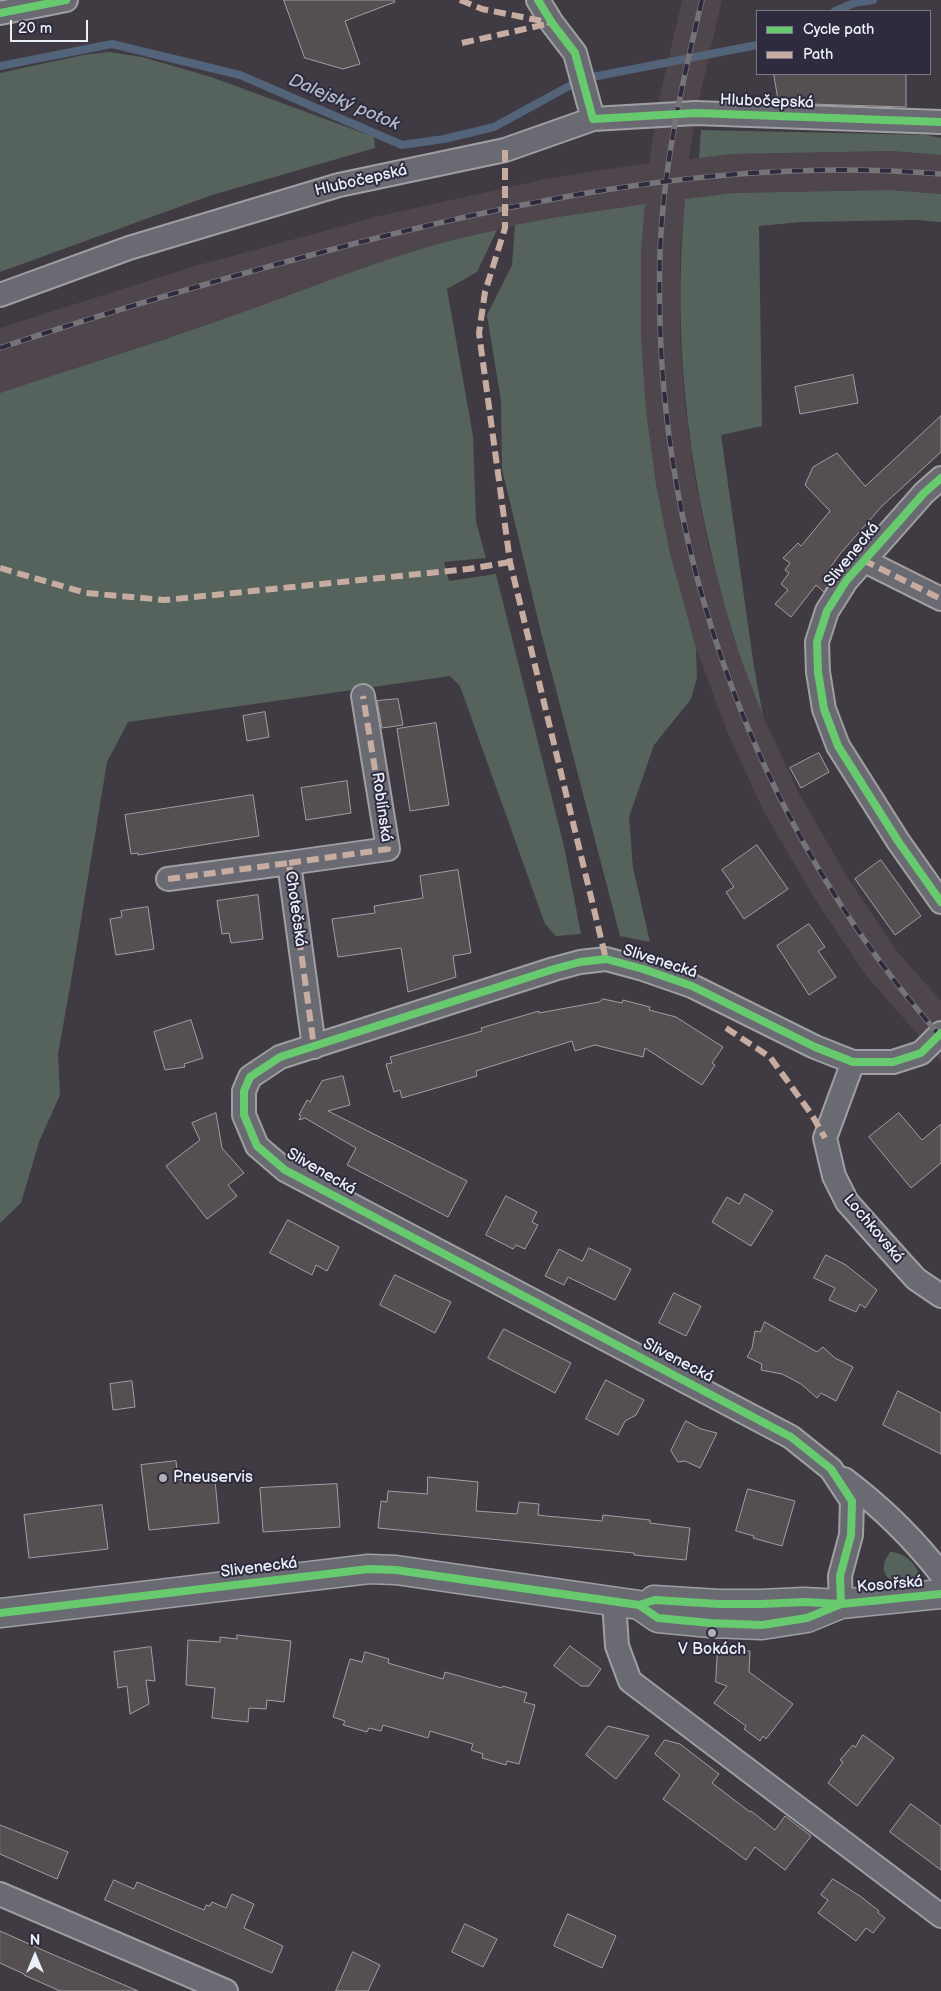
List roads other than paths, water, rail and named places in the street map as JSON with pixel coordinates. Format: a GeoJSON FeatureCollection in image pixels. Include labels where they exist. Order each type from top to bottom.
{"type":"FeatureCollection","features":[{"type":"Feature","properties":{"kind":"street"},"geometry":{"type":"LineString","coordinates":[[0,13],[66,0]]}},
{"type":"Feature","properties":{"kind":"street"},"geometry":{"type":"LineString","coordinates":[[538,0],[552,23],[575,53],[593,119]]}},
{"type":"Feature","properties":{"kind":"street","name":"Hlubočepská"},"geometry":{"type":"LineString","coordinates":[[0,295],[129,248],[339,185],[505,150],[593,119],[696,114],[941,122]]}},
{"type":"Feature","properties":{"kind":"street","name":"Slivenecká"},"geometry":{"type":"LineString","coordinates":[[941,478],[924,493],[846,581],[827,611],[818,642],[818,672],[824,708],[838,746],[898,841],[941,902]]}},
{"type":"Feature","properties":{"kind":"street"},"geometry":{"type":"LineString","coordinates":[[863,560],[941,599]]}},
{"type":"Feature","properties":{"kind":"street","name":"Roblínská"},"geometry":{"type":"LineString","coordinates":[[289,863],[388,849],[364,696]]}},
{"type":"Feature","properties":{"kind":"street","name":"Chotečská"},"geometry":{"type":"LineString","coordinates":[[168,879],[289,863],[314,1047]]}},
{"type":"Feature","properties":{"kind":"street","name":"Slivenecká"},"geometry":{"type":"LineString","coordinates":[[0,1613],[369,1569],[396,1570],[626,1604],[655,1600],[718,1604],[804,1602],[841,1604],[840,1576],[851,1535],[852,1501],[831,1469],[791,1437],[285,1170],[257,1146],[244,1115],[244,1091],[250,1077],[280,1057],[554,968],[606,959],[643,968],[692,986],[815,1047],[853,1062],[893,1062],[921,1053],[941,1033]]}},
{"type":"Feature","properties":{"kind":"street","name":"Lochkovská"},"geometry":{"type":"LineString","coordinates":[[853,1062],[825,1138],[834,1176],[847,1202],[879,1238],[916,1279],[941,1296]]}},
{"type":"Feature","properties":{"kind":"street","name":"Kosořská"},"geometry":{"type":"LineString","coordinates":[[831,1469],[873,1501],[920,1549],[941,1574]]}},
{"type":"Feature","properties":{"kind":"street","name":"Kosořská"},"geometry":{"type":"LineString","coordinates":[[841,1604],[941,1594]]}},
{"type":"Feature","properties":{"kind":"street"},"geometry":{"type":"LineString","coordinates":[[626,1604],[617,1646],[630,1681],[941,1916]]}},
{"type":"Feature","properties":{"kind":"street"},"geometry":{"type":"LineString","coordinates":[[0,1894],[226,1991]]}},
{"type":"Feature","properties":{"kind":"waterway","name":"Dalejský potok"},"geometry":{"type":"LineString","coordinates":[[837,10],[854,3],[873,0]]}},
{"type":"Feature","properties":{"kind":"waterway","name":"Dalejský potok"},"geometry":{"type":"LineString","coordinates":[[0,66],[112,44],[240,75],[402,145],[444,139],[494,127],[582,79],[756,45]]}},
{"type":"Feature","properties":{"kind":"railway"},"geometry":{"type":"LineString","coordinates":[[702,0],[687,62],[669,157],[660,253],[662,360],[674,466],[695,570],[726,672],[767,770],[816,864],[874,954],[941,1037]]}},
{"type":"Feature","properties":{"kind":"railway"},"geometry":{"type":"LineString","coordinates":[[0,348],[131,306],[353,244],[497,210],[571,196],[644,184],[792,171],[866,170],[941,174]]}},
{"type":"Feature","properties":{"kind":"place","name":"Pneuservis"},"geometry":{"type":"Point","coordinates":[163,1478]}},
{"type":"Feature","properties":{"kind":"place","name":"V Bokách"},"geometry":{"type":"Point","coordinates":[712,1633]}}]}
